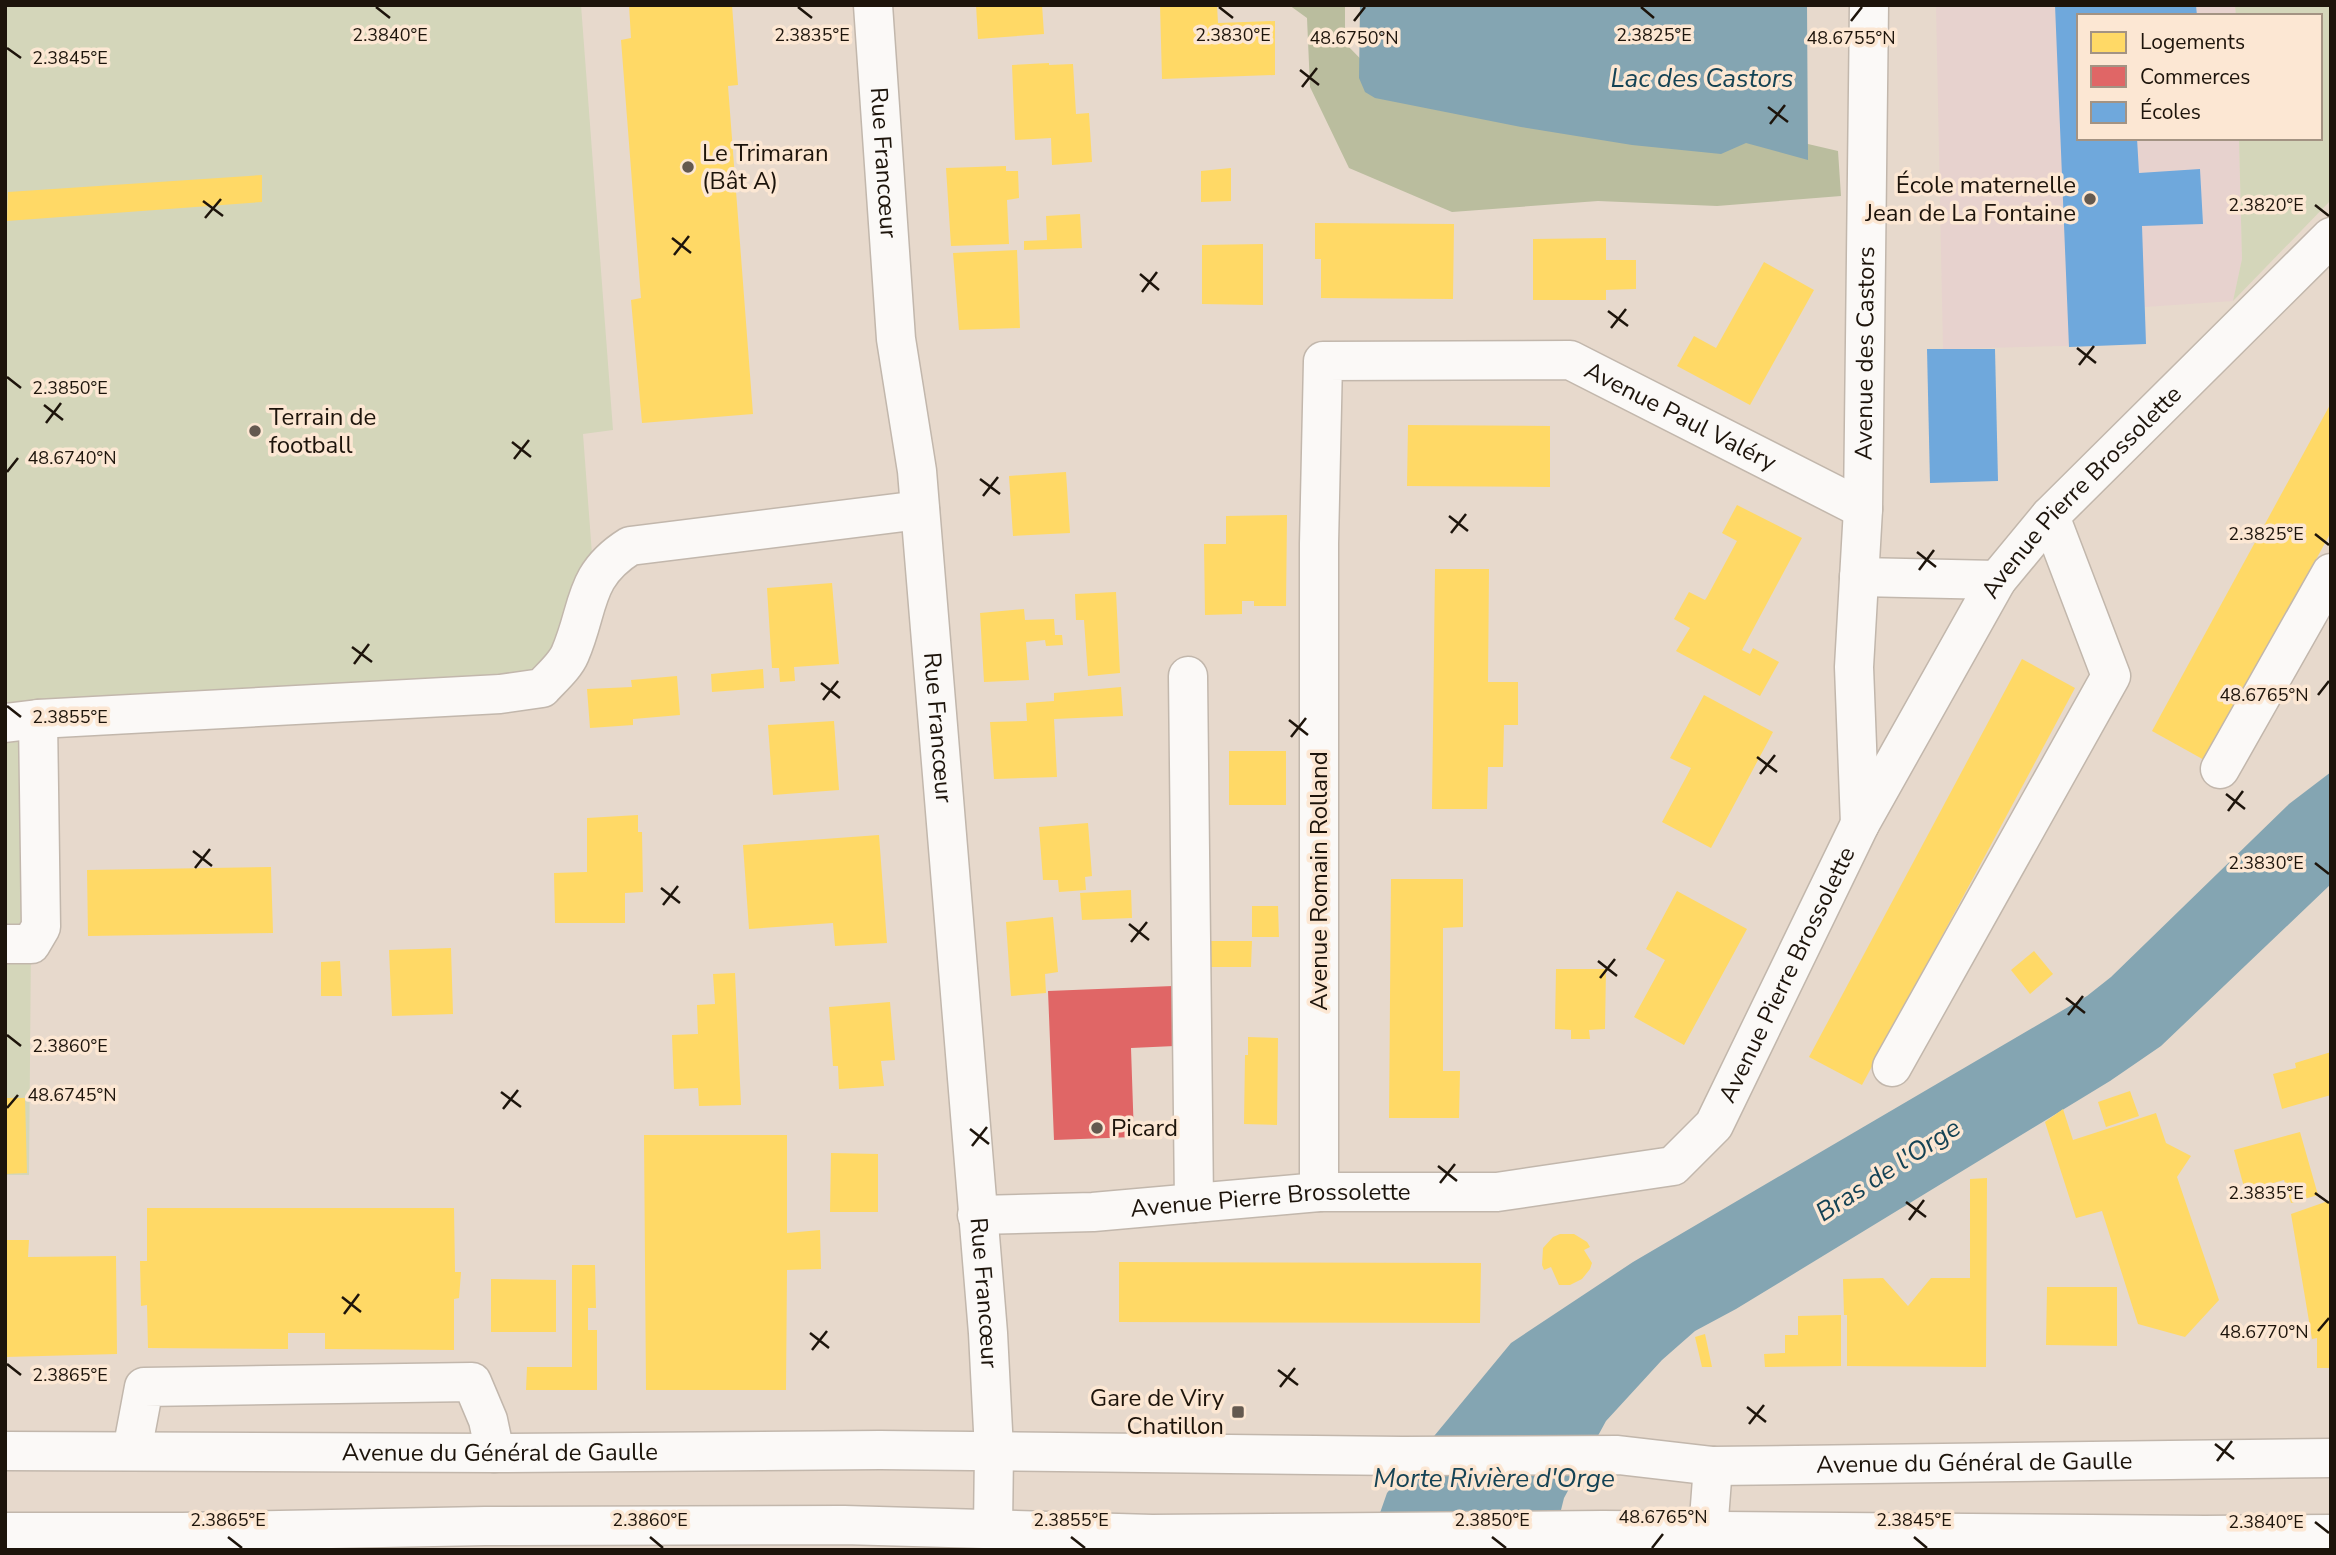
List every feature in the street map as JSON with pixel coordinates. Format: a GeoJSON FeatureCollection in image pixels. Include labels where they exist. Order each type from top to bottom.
{"type":"FeatureCollection","features":[{"type":"Feature","properties":{"kind":"main road","name":"Rue Francœur"},"geometry":{"type":"LineString","coordinates":[[873,5],[897,339],[917,471],[988,1333],[994,1450],[994,1539]]}},
{"type":"Feature","properties":{"kind":"main road","name":"Avenue des Castors"},"geometry":{"type":"LineString","coordinates":[[1860,824],[1854,667],[1863,509],[1869,5]]}},
{"type":"Feature","properties":{"kind":"main road","name":"Avenue Pierre Brossolette"},"geometry":{"type":"LineString","coordinates":[[977,1215],[1093,1212],[1319,1192],[1497,1192],[1673,1166],[1714,1125],[1860,824],[1997,580],[2050,516],[2331,237]]}},
{"type":"Feature","properties":{"kind":"main road","name":"Avenue Paul Valéry"},"geometry":{"type":"LineString","coordinates":[[1323,361],[1570,360],[1863,509]]}},
{"type":"Feature","properties":{"kind":"main road","name":"Avenue Romain Rolland"},"geometry":{"type":"LineString","coordinates":[[1319,1192],[1319,544],[1323,361]]}},
{"type":"Feature","properties":{"kind":"main road"},"geometry":{"type":"LineString","coordinates":[[5,944],[31,944],[41,928],[22,721],[500,694],[542,688],[569,657],[594,581],[608,562],[630,546],[920,510]]}},
{"type":"Feature","properties":{"kind":"main road"},"geometry":{"type":"LineString","coordinates":[[1892,1068],[2111,676],[2050,516]]}},
{"type":"Feature","properties":{"kind":"main road"},"geometry":{"type":"LineString","coordinates":[[2220,769],[2331,573]]}},
{"type":"Feature","properties":{"kind":"main road"},"geometry":{"type":"LineString","coordinates":[[1859,577],[1997,580]]}},
{"type":"Feature","properties":{"kind":"main road"},"geometry":{"type":"LineString","coordinates":[[1188,676],[1194,1203]]}},
{"type":"Feature","properties":{"kind":"main road"},"geometry":{"type":"LineString","coordinates":[[132,1451],[144,1387],[471,1382],[488,1420],[495,1453]]}},
{"type":"Feature","properties":{"kind":"main road","name":"Avenue du Général de Gaulle"},"geometry":{"type":"LineString","coordinates":[[5,1451],[495,1453],[994,1450],[1618,1455],[1713,1466],[2331,1458]]}},
{"type":"Feature","properties":{"kind":"main road"},"geometry":{"type":"LineString","coordinates":[[1713,1466],[1715,1541]]}},
{"type":"Feature","properties":{"kind":"main road"},"geometry":{"type":"LineString","coordinates":[[5,1532],[182,1541],[499,1526],[844,1525],[994,1539],[1152,1534],[1603,1530],[1715,1541],[2204,1543],[2331,1534]]}},
{"type":"Feature","properties":{"kind":"shaded area","name":"École maternelle Jean de La Fontaine"},"geometry":{"type":"Polygon","coordinates":[[[1936,5],[2235,5],[2236,14],[2077,14],[2077,140],[2239,140],[2242,259],[2233,301],[2145,307],[2146,344],[1943,349],[1936,5]]]}},
{"type":"Feature","properties":{"kind":"green space"},"geometry":{"type":"Polygon","coordinates":[[[5,5],[581,5],[613,430],[583,434],[594,581],[542,688],[38,719],[31,944],[29,1175],[5,1175],[5,5]]]}},
{"type":"Feature","properties":{"kind":"green space"},"geometry":{"type":"Polygon","coordinates":[[[1289,5],[1345,5],[1345,43],[1392,91],[1739,128],[1838,151],[1841,196],[1717,206],[1598,201],[1452,212],[1349,168],[1310,87],[1307,18],[1289,5]]]}},
{"type":"Feature","properties":{"kind":"green space"},"geometry":{"type":"Polygon","coordinates":[[[2235,5],[2331,5],[2331,200],[2233,301],[2242,259],[2239,140],[2322,140],[2322,14],[2236,14],[2235,5]]]}},
{"type":"Feature","properties":{"kind":"water","name":"Lac des Castors"},"geometry":{"type":"Polygon","coordinates":[[[1360,5],[1807,5],[1808,160],[1746,143],[1721,154],[1632,145],[1521,127],[1375,98],[1365,92],[1359,78],[1360,5]]]}},
{"type":"Feature","properties":{"kind":"water","name":"Morte Rivière d'Orge"},"geometry":{"type":"Polygon","coordinates":[[[2331,772],[2331,884],[2161,1046],[2110,1081],[1736,1309],[1695,1331],[1662,1360],[1606,1421],[1564,1498],[1551,1550],[1367,1550],[1387,1493],[1511,1343],[1633,1262],[2087,996],[2111,977],[2289,804],[2331,772]]]}},
{"type":"Feature","properties":{"kind":"building: Logements","name":"Le Trimaran (Bât A)"},"geometry":{"type":"Polygon","coordinates":[[[629,5],[732,5],[738,85],[728,86],[753,414],[642,423],[631,300],[641,298],[621,40],[631,38],[629,5]]]}},
{"type":"Feature","properties":{"kind":"building: Logements"},"geometry":{"type":"Polygon","coordinates":[[[976,5],[1042,5],[1044,34],[978,39],[976,5]]]}},
{"type":"Feature","properties":{"kind":"building: Logements"},"geometry":{"type":"Polygon","coordinates":[[[1160,5],[1217,5],[1218,23],[1275,21],[1275,75],[1162,79],[1160,5]]]}},
{"type":"Feature","properties":{"kind":"building: Logements"},"geometry":{"type":"Polygon","coordinates":[[[1073,64],[1076,114],[1089,113],[1092,162],[1052,165],[1051,138],[1015,140],[1012,65],[1073,64]]]}},
{"type":"Feature","properties":{"kind":"building: Logements"},"geometry":{"type":"Polygon","coordinates":[[[1006,166],[1006,171],[1018,171],[1019,198],[1007,200],[1009,244],[951,246],[946,168],[1006,166]]]}},
{"type":"Feature","properties":{"kind":"building: Logements"},"geometry":{"type":"Polygon","coordinates":[[[1231,168],[1231,201],[1201,202],[1201,171],[1231,168]]]}},
{"type":"Feature","properties":{"kind":"building: Logements"},"geometry":{"type":"Polygon","coordinates":[[[262,175],[262,202],[7,221],[8,192],[262,175]]]}},
{"type":"Feature","properties":{"kind":"building: Logements"},"geometry":{"type":"Polygon","coordinates":[[[1080,214],[1082,248],[1024,250],[1024,241],[1047,240],[1046,216],[1080,214]]]}},
{"type":"Feature","properties":{"kind":"building: Logements"},"geometry":{"type":"Polygon","coordinates":[[[1315,223],[1454,224],[1453,299],[1321,298],[1321,259],[1315,259],[1315,223]]]}},
{"type":"Feature","properties":{"kind":"building: Logements"},"geometry":{"type":"Polygon","coordinates":[[[1606,238],[1606,260],[1636,260],[1636,289],[1606,290],[1606,300],[1533,300],[1533,239],[1606,238]]]}},
{"type":"Feature","properties":{"kind":"building: Logements"},"geometry":{"type":"Polygon","coordinates":[[[1263,244],[1263,305],[1202,304],[1202,245],[1263,244]]]}},
{"type":"Feature","properties":{"kind":"building: Logements"},"geometry":{"type":"Polygon","coordinates":[[[1017,250],[1020,328],[959,330],[953,253],[1017,250]]]}},
{"type":"Feature","properties":{"kind":"building: Logements"},"geometry":{"type":"Polygon","coordinates":[[[1764,262],[1814,290],[1750,405],[1677,366],[1694,336],[1716,348],[1764,262]]]}},
{"type":"Feature","properties":{"kind":"building: Logements"},"geometry":{"type":"Polygon","coordinates":[[[2331,403],[2331,532],[2206,761],[2152,731],[2331,403]]]}},
{"type":"Feature","properties":{"kind":"building: Logements"},"geometry":{"type":"Polygon","coordinates":[[[1408,425],[1550,426],[1550,487],[1407,486],[1408,425]]]}},
{"type":"Feature","properties":{"kind":"building: Logements"},"geometry":{"type":"Polygon","coordinates":[[[1066,472],[1070,533],[1013,536],[1009,476],[1066,472]]]}},
{"type":"Feature","properties":{"kind":"building: Logements"},"geometry":{"type":"Polygon","coordinates":[[[1737,505],[1802,538],[1742,650],[1750,654],[1753,648],[1779,662],[1760,696],[1676,651],[1690,628],[1674,619],[1689,592],[1705,600],[1707,597],[1737,541],[1722,533],[1737,505]]]}},
{"type":"Feature","properties":{"kind":"building: Logements"},"geometry":{"type":"Polygon","coordinates":[[[1287,515],[1286,606],[1254,606],[1254,601],[1242,601],[1242,614],[1205,615],[1204,544],[1226,544],[1226,516],[1287,515]]]}},
{"type":"Feature","properties":{"kind":"building: Logements"},"geometry":{"type":"Polygon","coordinates":[[[1435,569],[1489,569],[1488,682],[1518,682],[1518,725],[1504,725],[1503,767],[1488,767],[1487,809],[1432,809],[1435,569]]]}},
{"type":"Feature","properties":{"kind":"building: Logements"},"geometry":{"type":"Polygon","coordinates":[[[832,583],[839,664],[794,667],[795,681],[780,682],[779,668],[772,668],[767,588],[832,583]]]}},
{"type":"Feature","properties":{"kind":"building: Logements"},"geometry":{"type":"Polygon","coordinates":[[[1116,592],[1120,673],[1088,676],[1084,620],[1076,620],[1075,594],[1116,592]]]}},
{"type":"Feature","properties":{"kind":"building: Logements"},"geometry":{"type":"Polygon","coordinates":[[[1024,609],[1025,620],[1054,619],[1055,635],[1062,635],[1063,645],[1046,646],[1045,640],[1026,642],[1029,680],[984,682],[980,613],[1024,609]]]}},
{"type":"Feature","properties":{"kind":"building: Logements"},"geometry":{"type":"Polygon","coordinates":[[[2022,659],[2075,688],[1862,1085],[1809,1057],[2022,659]]]}},
{"type":"Feature","properties":{"kind":"building: Logements"},"geometry":{"type":"Polygon","coordinates":[[[763,669],[764,688],[712,692],[711,674],[763,669]]]}},
{"type":"Feature","properties":{"kind":"building: Logements"},"geometry":{"type":"Polygon","coordinates":[[[677,676],[680,715],[633,719],[633,725],[590,728],[587,689],[632,687],[631,680],[677,676]]]}},
{"type":"Feature","properties":{"kind":"building: Logements"},"geometry":{"type":"Polygon","coordinates":[[[1121,687],[1123,716],[1054,719],[1057,777],[994,779],[990,722],[1027,721],[1026,703],[1054,701],[1054,693],[1121,687]]]}},
{"type":"Feature","properties":{"kind":"building: Logements"},"geometry":{"type":"Polygon","coordinates":[[[1704,695],[1773,732],[1711,848],[1662,822],[1691,768],[1670,758],[1704,695]]]}},
{"type":"Feature","properties":{"kind":"building: Logements"},"geometry":{"type":"Polygon","coordinates":[[[834,721],[839,790],[773,795],[768,725],[834,721]]]}},
{"type":"Feature","properties":{"kind":"building: Logements"},"geometry":{"type":"Polygon","coordinates":[[[1229,751],[1286,751],[1286,805],[1229,805],[1229,751]]]}},
{"type":"Feature","properties":{"kind":"building: Logements"},"geometry":{"type":"Polygon","coordinates":[[[638,815],[638,832],[642,832],[643,892],[625,893],[625,923],[555,923],[554,873],[587,872],[587,818],[638,815]]]}},
{"type":"Feature","properties":{"kind":"building: Logements"},"geometry":{"type":"Polygon","coordinates":[[[1088,823],[1092,876],[1085,877],[1086,890],[1059,892],[1058,880],[1043,880],[1039,827],[1088,823]]]}},
{"type":"Feature","properties":{"kind":"building: Logements"},"geometry":{"type":"Polygon","coordinates":[[[879,835],[887,943],[835,946],[833,923],[749,929],[743,845],[879,835]]]}},
{"type":"Feature","properties":{"kind":"building: Logements"},"geometry":{"type":"Polygon","coordinates":[[[271,867],[273,933],[88,936],[87,870],[271,867]]]}},
{"type":"Feature","properties":{"kind":"building: Logements"},"geometry":{"type":"Polygon","coordinates":[[[1391,879],[1463,879],[1463,927],[1443,928],[1443,1071],[1460,1071],[1459,1118],[1389,1118],[1391,879]]]}},
{"type":"Feature","properties":{"kind":"building: Logements"},"geometry":{"type":"Polygon","coordinates":[[[1131,890],[1132,918],[1082,920],[1080,893],[1131,890]]]}},
{"type":"Feature","properties":{"kind":"building: Logements"},"geometry":{"type":"Polygon","coordinates":[[[1677,891],[1747,929],[1684,1045],[1634,1017],[1665,960],[1646,949],[1677,891]]]}},
{"type":"Feature","properties":{"kind":"building: Logements"},"geometry":{"type":"Polygon","coordinates":[[[1252,906],[1278,906],[1279,937],[1252,937],[1252,906]]]}},
{"type":"Feature","properties":{"kind":"building: Logements"},"geometry":{"type":"Polygon","coordinates":[[[1053,917],[1058,972],[1045,974],[1046,993],[1011,996],[1006,922],[1053,917]]]}},
{"type":"Feature","properties":{"kind":"building: Logements"},"geometry":{"type":"Polygon","coordinates":[[[1208,941],[1252,941],[1251,967],[1208,967],[1208,941]]]}},
{"type":"Feature","properties":{"kind":"building: Logements"},"geometry":{"type":"Polygon","coordinates":[[[451,948],[453,1014],[392,1016],[389,950],[451,948]]]}},
{"type":"Feature","properties":{"kind":"building: Logements"},"geometry":{"type":"Polygon","coordinates":[[[2034,951],[2053,974],[2030,994],[2011,970],[2034,951]]]}},
{"type":"Feature","properties":{"kind":"building: Logements"},"geometry":{"type":"Polygon","coordinates":[[[340,961],[342,996],[321,996],[321,962],[340,961]]]}},
{"type":"Feature","properties":{"kind":"building: Logements"},"geometry":{"type":"Polygon","coordinates":[[[1556,969],[1606,969],[1605,1029],[1589,1030],[1590,1039],[1571,1039],[1571,1030],[1555,1029],[1556,969]]]}},
{"type":"Feature","properties":{"kind":"building: Logements"},"geometry":{"type":"Polygon","coordinates":[[[735,973],[741,1105],[699,1106],[698,1088],[674,1089],[672,1035],[698,1034],[697,1005],[715,1004],[713,974],[735,973]]]}},
{"type":"Feature","properties":{"kind":"building: Logements"},"geometry":{"type":"Polygon","coordinates":[[[890,1002],[895,1060],[881,1061],[884,1086],[839,1089],[838,1066],[833,1066],[829,1007],[890,1002]]]}},
{"type":"Feature","properties":{"kind":"building: Logements"},"geometry":{"type":"Polygon","coordinates":[[[1248,1037],[1278,1038],[1277,1125],[1244,1124],[1245,1055],[1248,1055],[1248,1037]]]}},
{"type":"Feature","properties":{"kind":"building: Logements"},"geometry":{"type":"Polygon","coordinates":[[[2331,1052],[2331,1095],[2282,1109],[2273,1074],[2296,1068],[2295,1063],[2331,1052]]]}},
{"type":"Feature","properties":{"kind":"building: Logements"},"geometry":{"type":"Polygon","coordinates":[[[2130,1091],[2139,1116],[2106,1127],[2098,1102],[2130,1091]]]}},
{"type":"Feature","properties":{"kind":"building: Logements"},"geometry":{"type":"Polygon","coordinates":[[[5,1098],[25,1098],[27,1173],[5,1174],[5,1098]]]}},
{"type":"Feature","properties":{"kind":"building: Logements"},"geometry":{"type":"Polygon","coordinates":[[[2063,1109],[2073,1140],[2156,1113],[2166,1143],[2191,1156],[2177,1177],[2219,1300],[2185,1337],[2138,1324],[2102,1211],[2076,1218],[2045,1122],[2063,1109]]]}},
{"type":"Feature","properties":{"kind":"building: Logements"},"geometry":{"type":"Polygon","coordinates":[[[2300,1132],[2318,1195],[2291,1203],[2284,1180],[2245,1191],[2234,1150],[2300,1132]]]}},
{"type":"Feature","properties":{"kind":"building: Logements"},"geometry":{"type":"Polygon","coordinates":[[[644,1135],[787,1135],[787,1233],[820,1230],[821,1269],[787,1270],[786,1390],[646,1390],[644,1135]]]}},
{"type":"Feature","properties":{"kind":"building: Logements"},"geometry":{"type":"Polygon","coordinates":[[[831,1153],[878,1154],[878,1212],[830,1212],[831,1153]]]}},
{"type":"Feature","properties":{"kind":"building: Logements"},"geometry":{"type":"Polygon","coordinates":[[[1987,1178],[1986,1367],[1847,1366],[1847,1315],[1844,1315],[1843,1279],[1883,1278],[1908,1306],[1931,1278],[1970,1278],[1970,1179],[1987,1178]]]}},
{"type":"Feature","properties":{"kind":"building: Logements"},"geometry":{"type":"Polygon","coordinates":[[[2331,1200],[2331,1368],[2317,1368],[2317,1338],[2312,1339],[2291,1214],[2331,1200]]]}},
{"type":"Feature","properties":{"kind":"building: Logements"},"geometry":{"type":"Polygon","coordinates":[[[147,1208],[454,1208],[455,1272],[461,1272],[459,1298],[454,1299],[454,1350],[325,1349],[325,1333],[288,1333],[288,1349],[148,1348],[147,1305],[141,1306],[140,1261],[147,1261],[147,1208]]]}},
{"type":"Feature","properties":{"kind":"building: Logements"},"geometry":{"type":"Polygon","coordinates":[[[1574,1234],[1590,1247],[1584,1250],[1592,1263],[1590,1269],[1582,1279],[1570,1285],[1559,1285],[1551,1267],[1544,1270],[1542,1265],[1543,1248],[1553,1237],[1574,1234]]]}},
{"type":"Feature","properties":{"kind":"building: Logements"},"geometry":{"type":"Polygon","coordinates":[[[5,1240],[29,1240],[28,1257],[116,1256],[117,1354],[5,1357],[5,1240]]]}},
{"type":"Feature","properties":{"kind":"building: Logements"},"geometry":{"type":"Polygon","coordinates":[[[1119,1262],[1481,1263],[1480,1323],[1119,1322],[1119,1262]]]}},
{"type":"Feature","properties":{"kind":"building: Logements"},"geometry":{"type":"Polygon","coordinates":[[[572,1265],[595,1265],[596,1308],[588,1308],[588,1330],[597,1330],[597,1390],[526,1390],[527,1367],[572,1367],[572,1265]]]}},
{"type":"Feature","properties":{"kind":"building: Logements"},"geometry":{"type":"Polygon","coordinates":[[[491,1279],[556,1280],[556,1332],[491,1332],[491,1279]]]}},
{"type":"Feature","properties":{"kind":"building: Logements"},"geometry":{"type":"Polygon","coordinates":[[[2047,1287],[2117,1287],[2117,1346],[2046,1345],[2047,1287]]]}},
{"type":"Feature","properties":{"kind":"building: Logements"},"geometry":{"type":"Polygon","coordinates":[[[1841,1315],[1841,1366],[1765,1367],[1764,1354],[1785,1353],[1785,1335],[1798,1335],[1798,1316],[1841,1315]]]}},
{"type":"Feature","properties":{"kind":"building: Logements"},"geometry":{"type":"Polygon","coordinates":[[[1705,1334],[1712,1367],[1702,1367],[1695,1337],[1705,1334]]]}},
{"type":"Feature","properties":{"kind":"building: Commerces"},"geometry":{"type":"Polygon","coordinates":[[[1173,986],[1175,1046],[1131,1048],[1134,1137],[1054,1140],[1048,991],[1173,986]]]}},
{"type":"Feature","properties":{"kind":"building: Écoles"},"geometry":{"type":"Polygon","coordinates":[[[2055,5],[2196,5],[2197,14],[2077,14],[2077,140],[2137,140],[2139,173],[2200,169],[2203,224],[2142,226],[2146,344],[2069,347],[2055,5]]]}},
{"type":"Feature","properties":{"kind":"building: Écoles"},"geometry":{"type":"Polygon","coordinates":[[[1927,349],[1995,349],[1998,481],[1930,483],[1927,349]]]}},
{"type":"Feature","properties":{"kind":"place","name":"Le Trimaran (Bât A)"},"geometry":{"type":"Point","coordinates":[688,167]}},
{"type":"Feature","properties":{"kind":"place","name":"École maternelle Jean de La Fontaine"},"geometry":{"type":"Point","coordinates":[2090,199]}},
{"type":"Feature","properties":{"kind":"place","name":"Terrain de football"},"geometry":{"type":"Point","coordinates":[255,431]}},
{"type":"Feature","properties":{"kind":"place","name":"Picard"},"geometry":{"type":"Point","coordinates":[1097,1128]}},
{"type":"Feature","properties":{"kind":"place","name":"Gare de Viry Chatillon"},"geometry":{"type":"Point","coordinates":[1238,1412]}},
{"type":"Feature","properties":{"kind":"water label","name":"Bras de l'Orge"},"geometry":{"type":"Point","coordinates":[1888,1170]}}]}
